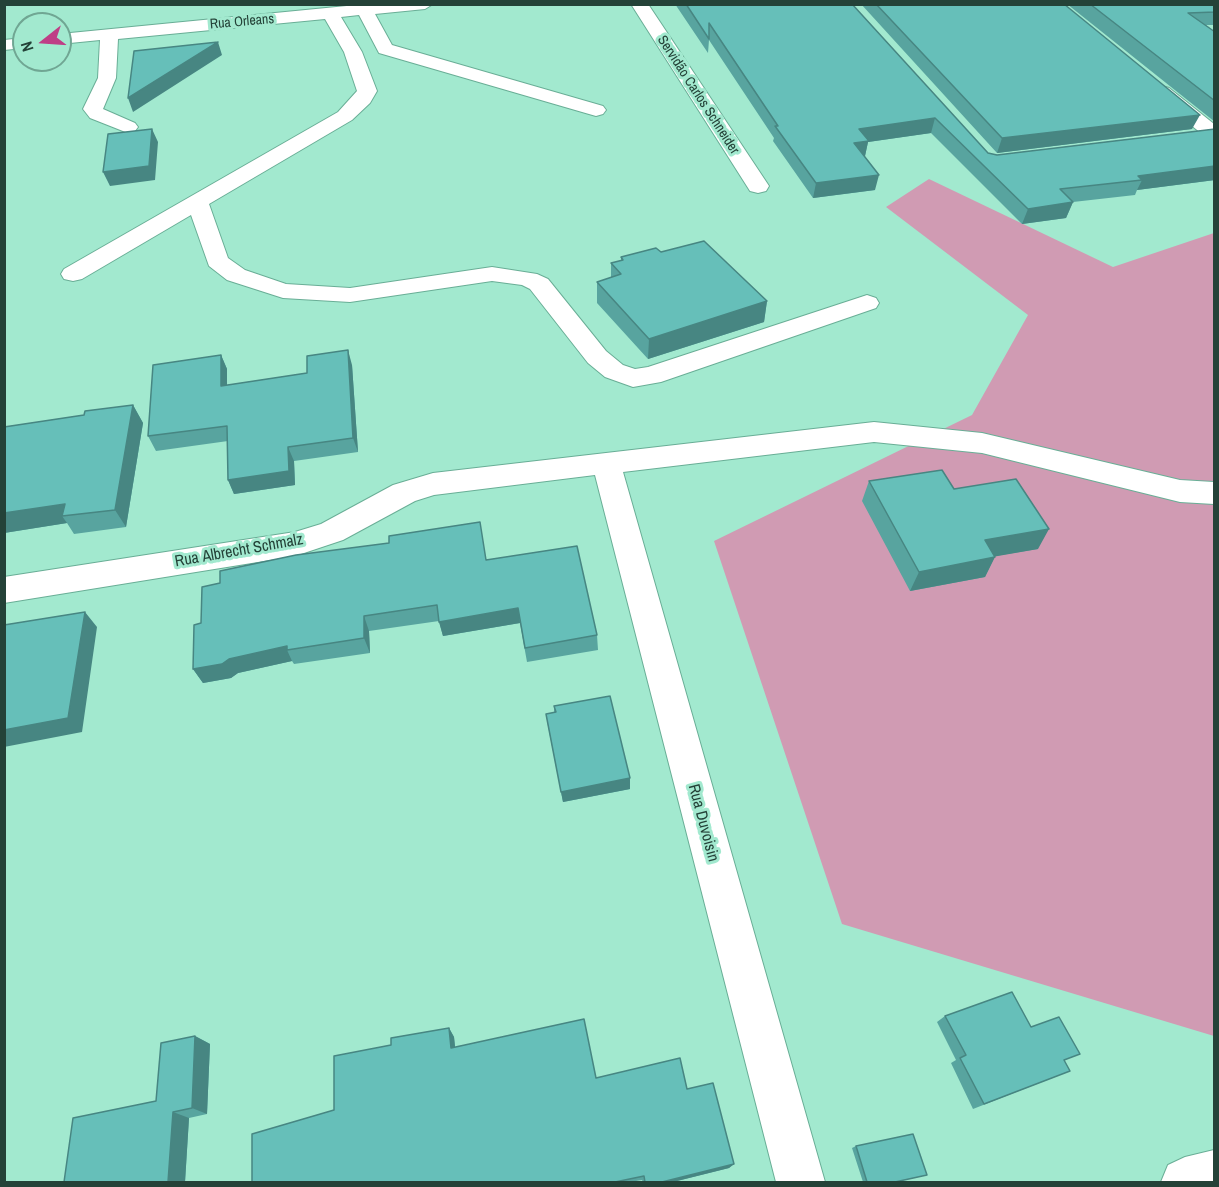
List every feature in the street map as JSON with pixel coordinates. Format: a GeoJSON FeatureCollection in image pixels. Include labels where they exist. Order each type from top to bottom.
{"type":"FeatureCollection","features":[{"type":"Feature","properties":{"kind":"street","name":"Rua Orleans"},"geometry":{"type":"LineString","coordinates":[[72,38],[425,4]]}},
{"type":"Feature","properties":{"kind":"street","name":"Servidão Carlos Schneider"},"geometry":{"type":"LineString","coordinates":[[639,4],[758,186]]}},
{"type":"Feature","properties":{"kind":"street"},"geometry":{"type":"LineString","coordinates":[[365,10],[385,49]]}},
{"type":"Feature","properties":{"kind":"street"},"geometry":{"type":"LineString","coordinates":[[73,274],[198,204],[345,116],[363,99],[367,91],[353,52],[330,14]]}},
{"type":"Feature","properties":{"kind":"street"},"geometry":{"type":"LineString","coordinates":[[109,35],[106,78],[93,109],[97,114],[128,127]]}},
{"type":"Feature","properties":{"kind":"street"},"geometry":{"type":"LineString","coordinates":[[353,52],[385,49],[596,110]]}},
{"type":"Feature","properties":{"kind":"street"},"geometry":{"type":"LineString","coordinates":[[1151,84],[1215,135]]}},
{"type":"Feature","properties":{"kind":"street"},"geometry":{"type":"LineString","coordinates":[[1191,138],[1215,135]]}},
{"type":"Feature","properties":{"kind":"street"},"geometry":{"type":"LineString","coordinates":[[198,204],[218,261],[236,275],[283,291],[350,295],[492,274],[528,279],[539,284],[597,357],[614,371],[633,378],[651,376],[867,303]]}},
{"type":"Feature","properties":{"kind":"street","name":"Rua Albrecht Schmalz"},"geometry":{"type":"LineString","coordinates":[[4,590],[295,544],[332,532],[404,494],[433,484],[874,432],[982,443],[1180,491],[1215,493]]}},
{"type":"Feature","properties":{"kind":"street","name":"Rua Duvoisin"},"geometry":{"type":"LineString","coordinates":[[606,463],[801,1182]]}},
{"type":"Feature","properties":{"kind":"street"},"geometry":{"type":"LineString","coordinates":[[1185,1182],[1215,1175]]}},
{"type":"Feature","properties":{"kind":"shaded area"},"geometry":{"type":"Polygon","coordinates":[[[929,179],[1113,267],[1214,233],[1214,1036],[842,924],[714,541],[972,415],[1028,315],[886,207],[929,179]]]}},
{"type":"Feature","properties":{"kind":"building"},"geometry":{"type":"Polygon","coordinates":[[[686,4],[852,4],[988,153],[997,155],[1215,129],[1215,166],[1138,176],[1142,180],[1060,189],[1073,202],[1028,209],[935,118],[859,129],[869,141],[854,143],[879,175],[816,183],[775,126],[778,126],[709,23],[709,39],[686,4]]]}},
{"type":"Feature","properties":{"kind":"building"},"geometry":{"type":"Polygon","coordinates":[[[876,4],[1064,4],[1200,115],[1002,138],[876,4]]]}},
{"type":"Feature","properties":{"kind":"building"},"geometry":{"type":"Polygon","coordinates":[[[1090,4],[1215,4],[1215,12],[1188,13],[1215,32],[1215,101],[1090,4]]]}},
{"type":"Feature","properties":{"kind":"building"},"geometry":{"type":"Polygon","coordinates":[[[218,42],[128,98],[134,51],[218,42]]]}},
{"type":"Feature","properties":{"kind":"building"},"geometry":{"type":"Polygon","coordinates":[[[152,129],[149,166],[103,172],[108,134],[152,129]]]}},
{"type":"Feature","properties":{"kind":"building"},"geometry":{"type":"Polygon","coordinates":[[[704,241],[767,301],[649,339],[597,282],[621,274],[611,263],[623,260],[621,257],[656,248],[661,252],[704,241]]]}},
{"type":"Feature","properties":{"kind":"building"},"geometry":{"type":"Polygon","coordinates":[[[348,350],[353,438],[288,447],[289,471],[228,480],[227,426],[148,436],[153,365],[221,355],[221,386],[307,373],[307,356],[348,350]]]}},
{"type":"Feature","properties":{"kind":"building"},"geometry":{"type":"Polygon","coordinates":[[[133,405],[115,510],[62,516],[65,504],[4,513],[4,427],[84,415],[85,411],[133,405]]]}},
{"type":"Feature","properties":{"kind":"building"},"geometry":{"type":"Polygon","coordinates":[[[942,470],[954,489],[1016,479],[1049,529],[985,540],[995,557],[919,572],[869,481],[942,470]]]}},
{"type":"Feature","properties":{"kind":"building"},"geometry":{"type":"Polygon","coordinates":[[[480,522],[486,560],[577,546],[597,635],[525,648],[518,608],[439,622],[437,605],[364,616],[364,638],[287,650],[287,646],[229,659],[222,664],[193,669],[194,625],[201,623],[202,587],[220,583],[220,571],[296,555],[389,543],[389,536],[480,522]]]}},
{"type":"Feature","properties":{"kind":"building"},"geometry":{"type":"Polygon","coordinates":[[[85,612],[68,718],[4,730],[4,625],[85,612]]]}},
{"type":"Feature","properties":{"kind":"building"},"geometry":{"type":"Polygon","coordinates":[[[610,696],[630,778],[561,792],[546,714],[556,712],[554,706],[610,696]]]}},
{"type":"Feature","properties":{"kind":"building"},"geometry":{"type":"Polygon","coordinates":[[[1012,992],[1031,1027],[1059,1017],[1080,1054],[1064,1060],[1070,1071],[984,1104],[960,1058],[966,1055],[945,1016],[1012,992]]]}},
{"type":"Feature","properties":{"kind":"building"},"geometry":{"type":"Polygon","coordinates":[[[584,1019],[596,1078],[680,1058],[687,1089],[713,1083],[734,1164],[662,1182],[645,1182],[644,1176],[615,1182],[252,1182],[252,1134],[334,1110],[334,1056],[391,1045],[391,1038],[449,1028],[451,1048],[584,1019]]]}},
{"type":"Feature","properties":{"kind":"building"},"geometry":{"type":"Polygon","coordinates":[[[195,1036],[192,1108],[173,1112],[168,1182],[64,1182],[73,1118],[156,1101],[161,1043],[195,1036]]]}},
{"type":"Feature","properties":{"kind":"building"},"geometry":{"type":"Polygon","coordinates":[[[913,1134],[927,1175],[895,1182],[867,1182],[856,1146],[913,1134]]]}}]}
